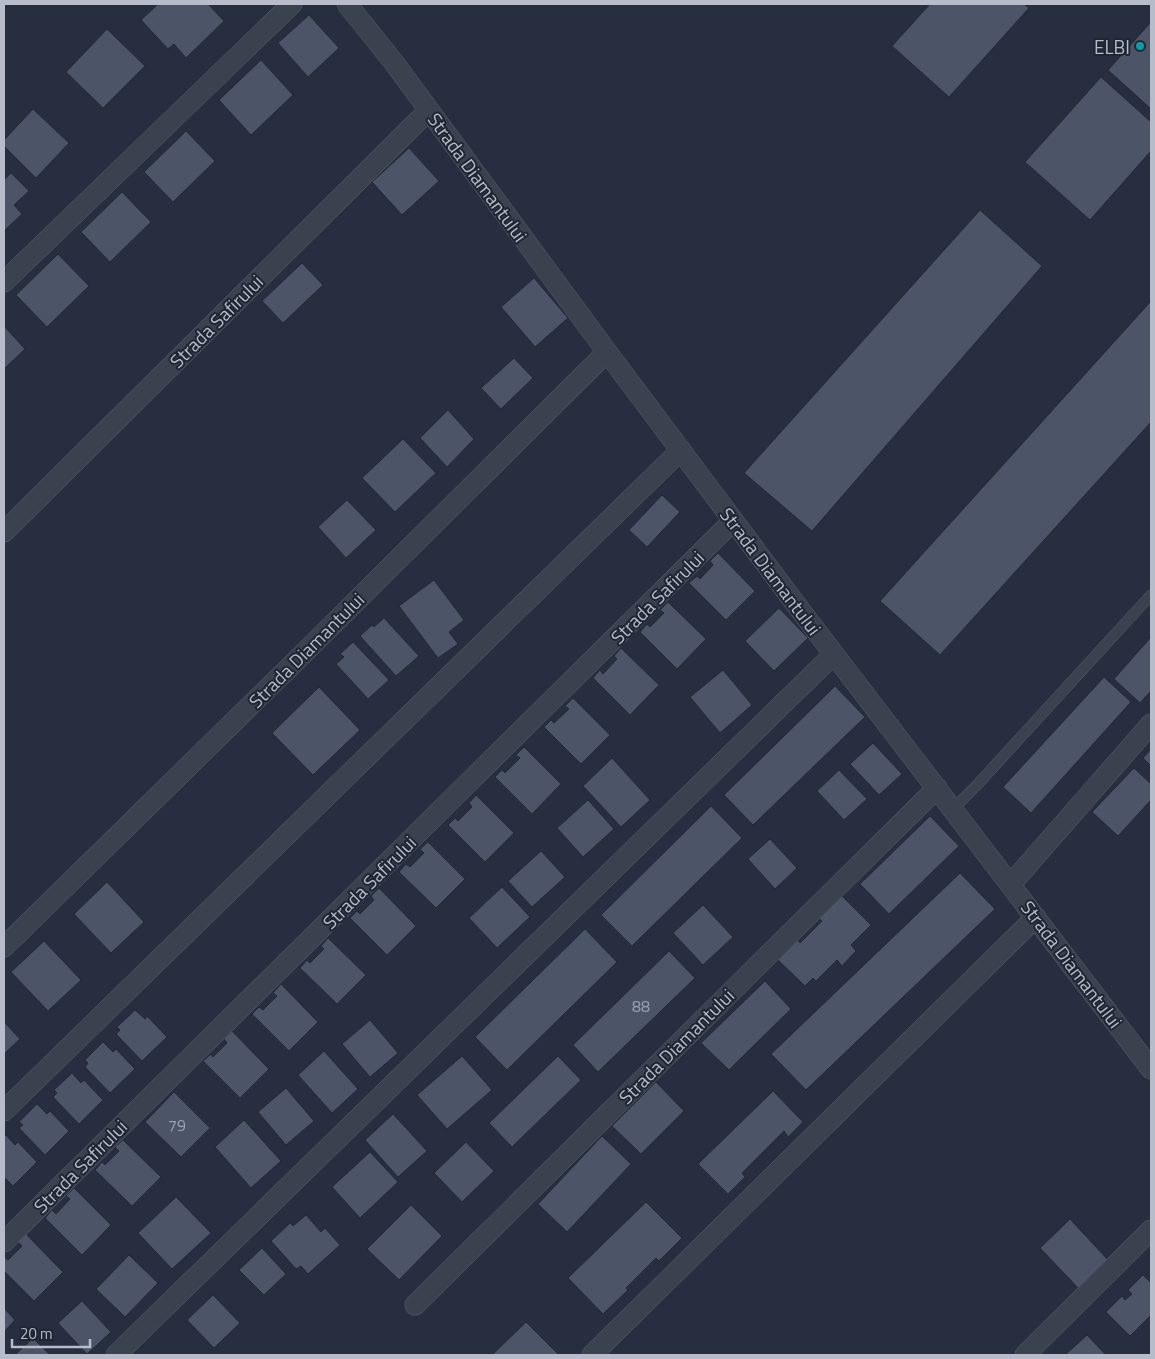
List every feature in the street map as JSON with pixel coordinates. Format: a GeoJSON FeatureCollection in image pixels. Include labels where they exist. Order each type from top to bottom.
{"type":"FeatureCollection","features":[{"type":"Feature","properties":{"kind":"street"},"geometry":{"type":"LineString","coordinates":[[4,282],[292,4]]}},
{"type":"Feature","properties":{"kind":"street","name":"Strada Diamantului"},"geometry":{"type":"LineString","coordinates":[[347,4],[429,110],[733,522],[1151,1069]]}},
{"type":"Feature","properties":{"kind":"street","name":"Strada Safirului"},"geometry":{"type":"LineString","coordinates":[[4,532],[429,110]]}},
{"type":"Feature","properties":{"kind":"street","name":"Strada Diamantului"},"geometry":{"type":"LineString","coordinates":[[4,947],[309,648],[606,352]]}},
{"type":"Feature","properties":{"kind":"street"},"geometry":{"type":"LineString","coordinates":[[4,1111],[681,450]]}},
{"type":"Feature","properties":{"kind":"street","name":"Strada Safirului"},"geometry":{"type":"LineString","coordinates":[[4,1242],[733,522]]}},
{"type":"Feature","properties":{"kind":"street"},"geometry":{"type":"LineString","coordinates":[[116,1355],[834,654]]}},
{"type":"Feature","properties":{"kind":"street"},"geometry":{"type":"LineString","coordinates":[[1011,884],[1151,724]]}},
{"type":"Feature","properties":{"kind":"street","name":"Strada Diamantului"},"geometry":{"type":"LineString","coordinates":[[415,1305],[937,788]]}},
{"type":"Feature","properties":{"kind":"street"},"geometry":{"type":"LineString","coordinates":[[592,1355],[1036,917]]}},
{"type":"Feature","properties":{"kind":"street"},"geometry":{"type":"LineString","coordinates":[[1025,1355],[1151,1230]]}},
{"type":"Feature","properties":{"kind":"lane"},"geometry":{"type":"LineString","coordinates":[[953,809],[1151,595]]}},
{"type":"Feature","properties":{"kind":"building"},"geometry":{"type":"Polygon","coordinates":[[[158,4],[208,4],[224,21],[186,58],[174,44],[168,49],[141,20],[158,4]]]}},
{"type":"Feature","properties":{"kind":"building"},"geometry":{"type":"Polygon","coordinates":[[[930,4],[1024,4],[1029,8],[949,97],[892,46],[930,4]]]}},
{"type":"Feature","properties":{"kind":"building"},"geometry":{"type":"Polygon","coordinates":[[[309,15],[339,48],[308,77],[278,43],[309,15]]]}},
{"type":"Feature","properties":{"kind":"building","name":"ELBI"},"geometry":{"type":"Polygon","coordinates":[[[1151,22],[1151,109],[1108,70],[1151,22]]]}},
{"type":"Feature","properties":{"kind":"building"},"geometry":{"type":"Polygon","coordinates":[[[107,29],[145,66],[103,108],[66,72],[107,29]]]}},
{"type":"Feature","properties":{"kind":"building"},"geometry":{"type":"Polygon","coordinates":[[[261,60],[293,95],[251,135],[219,100],[261,60]]]}},
{"type":"Feature","properties":{"kind":"building"},"geometry":{"type":"Polygon","coordinates":[[[1101,77],[1151,122],[1151,151],[1090,220],[1025,162],[1101,77]]]}},
{"type":"Feature","properties":{"kind":"building"},"geometry":{"type":"Polygon","coordinates":[[[33,109],[69,143],[36,178],[4,146],[4,140],[33,109]]]}},
{"type":"Feature","properties":{"kind":"building"},"geometry":{"type":"Polygon","coordinates":[[[186,131],[215,161],[173,202],[144,172],[186,131]]]}},
{"type":"Feature","properties":{"kind":"building"},"geometry":{"type":"Polygon","coordinates":[[[409,148],[439,181],[402,215],[372,182],[409,148]]]}},
{"type":"Feature","properties":{"kind":"building"},"geometry":{"type":"Polygon","coordinates":[[[11,173],[29,191],[14,205],[22,214],[4,231],[4,180],[11,173]]]}},
{"type":"Feature","properties":{"kind":"building"},"geometry":{"type":"Polygon","coordinates":[[[122,192],[151,222],[110,262],[81,232],[122,192]]]}},
{"type":"Feature","properties":{"kind":"building"},"geometry":{"type":"Polygon","coordinates":[[[980,210],[1042,266],[812,531],[744,473],[980,210]]]}},
{"type":"Feature","properties":{"kind":"building"},"geometry":{"type":"Polygon","coordinates":[[[58,254],[89,286],[47,327],[16,295],[58,254]]]}},
{"type":"Feature","properties":{"kind":"building"},"geometry":{"type":"Polygon","coordinates":[[[302,263],[323,285],[283,323],[262,301],[302,263]]]}},
{"type":"Feature","properties":{"kind":"building"},"geometry":{"type":"Polygon","coordinates":[[[534,278],[568,318],[535,347],[501,307],[534,278]]]}},
{"type":"Feature","properties":{"kind":"building"},"geometry":{"type":"Polygon","coordinates":[[[1151,301],[1151,422],[940,655],[880,601],[1151,301]]]}},
{"type":"Feature","properties":{"kind":"building"},"geometry":{"type":"Polygon","coordinates":[[[4,326],[25,349],[4,369],[4,326]]]}},
{"type":"Feature","properties":{"kind":"building"},"geometry":{"type":"Polygon","coordinates":[[[514,358],[533,378],[501,409],[481,388],[514,358]]]}},
{"type":"Feature","properties":{"kind":"building"},"geometry":{"type":"Polygon","coordinates":[[[448,410],[474,439],[447,467],[420,438],[448,410]]]}},
{"type":"Feature","properties":{"kind":"building"},"geometry":{"type":"Polygon","coordinates":[[[403,439],[436,473],[395,512],[362,478],[403,439]]]}},
{"type":"Feature","properties":{"kind":"building"},"geometry":{"type":"Polygon","coordinates":[[[662,495],[680,512],[647,547],[629,530],[662,495]]]}},
{"type":"Feature","properties":{"kind":"building"},"geometry":{"type":"Polygon","coordinates":[[[347,500],[376,530],[346,558],[318,527],[347,500]]]}},
{"type":"Feature","properties":{"kind":"building"},"geometry":{"type":"Polygon","coordinates":[[[718,553],[755,591],[726,620],[689,583],[697,576],[700,579],[713,565],[710,561],[718,553]]]}},
{"type":"Feature","properties":{"kind":"building"},"geometry":{"type":"Polygon","coordinates":[[[434,580],[464,620],[449,632],[458,644],[438,658],[399,606],[434,580]]]}},
{"type":"Feature","properties":{"kind":"building"},"geometry":{"type":"Polygon","coordinates":[[[668,602],[706,639],[677,669],[640,632],[647,624],[650,627],[664,613],[660,610],[668,602]]]}},
{"type":"Feature","properties":{"kind":"building"},"geometry":{"type":"Polygon","coordinates":[[[779,608],[808,638],[774,671],[745,641],[779,608]]]}},
{"type":"Feature","properties":{"kind":"building"},"geometry":{"type":"Polygon","coordinates":[[[384,618],[419,656],[396,676],[360,636],[372,625],[374,627],[384,618]]]}},
{"type":"Feature","properties":{"kind":"building"},"geometry":{"type":"Polygon","coordinates":[[[1151,637],[1151,691],[1140,703],[1114,679],[1151,637]]]}},
{"type":"Feature","properties":{"kind":"building"},"geometry":{"type":"Polygon","coordinates":[[[353,642],[389,680],[368,699],[336,664],[344,657],[340,654],[353,642]]]}},
{"type":"Feature","properties":{"kind":"building"},"geometry":{"type":"Polygon","coordinates":[[[621,648],[659,685],[630,715],[593,678],[600,670],[603,674],[617,659],[614,656],[621,648]]]}},
{"type":"Feature","properties":{"kind":"building"},"geometry":{"type":"Polygon","coordinates":[[[723,670],[752,705],[720,733],[690,697],[723,670]]]}},
{"type":"Feature","properties":{"kind":"building"},"geometry":{"type":"Polygon","coordinates":[[[1104,677],[1131,702],[1031,813],[1003,787],[1104,677]]]}},
{"type":"Feature","properties":{"kind":"building"},"geometry":{"type":"Polygon","coordinates":[[[835,686],[865,717],[753,825],[724,795],[835,686]]]}},
{"type":"Feature","properties":{"kind":"building"},"geometry":{"type":"Polygon","coordinates":[[[319,687],[360,730],[313,775],[272,733],[319,687]]]}},
{"type":"Feature","properties":{"kind":"building"},"geometry":{"type":"Polygon","coordinates":[[[573,698],[610,735],[581,764],[544,727],[551,720],[554,723],[569,709],[565,706],[573,698]]]}},
{"type":"Feature","properties":{"kind":"building"},"geometry":{"type":"Polygon","coordinates":[[[873,743],[902,774],[879,795],[850,764],[873,743]]]}},
{"type":"Feature","properties":{"kind":"building"},"geometry":{"type":"Polygon","coordinates":[[[524,747],[561,784],[532,814],[495,777],[502,770],[505,773],[520,758],[516,755],[524,747]]]}},
{"type":"Feature","properties":{"kind":"building"},"geometry":{"type":"Polygon","coordinates":[[[1151,749],[1151,766],[1143,758],[1151,749]]]}},
{"type":"Feature","properties":{"kind":"building"},"geometry":{"type":"Polygon","coordinates":[[[612,758],[650,800],[621,827],[583,786],[612,758]]]}},
{"type":"Feature","properties":{"kind":"building"},"geometry":{"type":"Polygon","coordinates":[[[1134,768],[1151,784],[1151,800],[1118,836],[1092,812],[1134,768]]]}},
{"type":"Feature","properties":{"kind":"building"},"geometry":{"type":"Polygon","coordinates":[[[839,770],[867,799],[844,820],[817,791],[839,770]]]}},
{"type":"Feature","properties":{"kind":"building"},"geometry":{"type":"Polygon","coordinates":[[[476,795],[514,833],[485,862],[448,825],[455,818],[458,821],[472,807],[469,803],[476,795]]]}},
{"type":"Feature","properties":{"kind":"building"},"geometry":{"type":"Polygon","coordinates":[[[588,800],[614,829],[583,857],[557,828],[588,800]]]}},
{"type":"Feature","properties":{"kind":"building"},"geometry":{"type":"Polygon","coordinates":[[[711,806],[742,838],[632,946],[601,915],[711,806]]]}},
{"type":"Feature","properties":{"kind":"building"},"geometry":{"type":"Polygon","coordinates":[[[930,816],[959,846],[889,914],[860,884],[930,816]]]}},
{"type":"Feature","properties":{"kind":"building"},"geometry":{"type":"Polygon","coordinates":[[[770,839],[797,868],[775,889],[748,859],[770,839]]]}},
{"type":"Feature","properties":{"kind":"building"},"geometry":{"type":"Polygon","coordinates":[[[428,842],[465,879],[436,908],[399,872],[406,864],[410,867],[424,853],[420,849],[428,842]]]}},
{"type":"Feature","properties":{"kind":"building"},"geometry":{"type":"Polygon","coordinates":[[[541,851],[565,877],[532,907],[508,881],[541,851]]]}},
{"type":"Feature","properties":{"kind":"building"},"geometry":{"type":"Polygon","coordinates":[[[960,873],[995,909],[806,1090],[771,1054],[960,873]]]}},
{"type":"Feature","properties":{"kind":"building"},"geometry":{"type":"Polygon","coordinates":[[[107,882],[144,922],[111,953],[74,914],[107,882]]]}},
{"type":"Feature","properties":{"kind":"building"},"geometry":{"type":"Polygon","coordinates":[[[502,887],[530,917],[497,948],[469,918],[502,887]]]}},
{"type":"Feature","properties":{"kind":"building"},"geometry":{"type":"Polygon","coordinates":[[[379,888],[416,926],[387,955],[350,918],[357,911],[360,914],[374,900],[371,896],[379,888]]]}},
{"type":"Feature","properties":{"kind":"building"},"geometry":{"type":"Polygon","coordinates":[[[842,896],[871,925],[851,945],[856,951],[842,966],[837,960],[816,981],[813,978],[805,986],[778,960],[798,940],[800,943],[822,921],[819,918],[842,896]]]}},
{"type":"Feature","properties":{"kind":"building"},"geometry":{"type":"Polygon","coordinates":[[[703,905],[733,937],[703,965],[673,933],[703,905]]]}},
{"type":"Feature","properties":{"kind":"building"},"geometry":{"type":"Polygon","coordinates":[[[585,929],[617,962],[507,1070],[475,1037],[585,929]]]}},
{"type":"Feature","properties":{"kind":"building"},"geometry":{"type":"Polygon","coordinates":[[[328,938],[366,975],[337,1004],[300,968],[307,960],[310,963],[324,949],[321,946],[328,938]]]}},
{"type":"Feature","properties":{"kind":"building"},"geometry":{"type":"Polygon","coordinates":[[[44,941],[81,980],[48,1011],[11,972],[44,941]]]}},
{"type":"Feature","properties":{"kind":"building"},"geometry":{"type":"Polygon","coordinates":[[[669,951],[695,978],[598,1072],[573,1045],[669,951]]]}},
{"type":"Feature","properties":{"kind":"building"},"geometry":{"type":"Polygon","coordinates":[[[765,981],[791,1009],[729,1070],[701,1043],[765,981]]]}},
{"type":"Feature","properties":{"kind":"building"},"geometry":{"type":"Polygon","coordinates":[[[281,984],[318,1022],[289,1051],[252,1014],[259,1007],[263,1010],[277,996],[273,993],[281,984]]]}},
{"type":"Feature","properties":{"kind":"building"},"geometry":{"type":"Polygon","coordinates":[[[135,1010],[145,1019],[147,1016],[167,1037],[142,1061],[116,1034],[120,1030],[117,1027],[135,1010]]]}},
{"type":"Feature","properties":{"kind":"building"},"geometry":{"type":"Polygon","coordinates":[[[370,1020],[398,1053],[370,1077],[342,1044],[370,1020]]]}},
{"type":"Feature","properties":{"kind":"building"},"geometry":{"type":"Polygon","coordinates":[[[4,1022],[20,1039],[4,1054],[4,1022]]]}},
{"type":"Feature","properties":{"kind":"building"},"geometry":{"type":"Polygon","coordinates":[[[232,1031],[269,1069],[240,1098],[203,1061],[211,1054],[213,1057],[227,1043],[224,1039],[232,1031]]]}},
{"type":"Feature","properties":{"kind":"building"},"geometry":{"type":"Polygon","coordinates":[[[103,1042],[113,1052],[116,1049],[135,1069],[110,1093],[85,1067],[88,1063],[85,1060],[103,1042]]]}},
{"type":"Feature","properties":{"kind":"building"},"geometry":{"type":"Polygon","coordinates":[[[324,1051],[358,1089],[332,1113],[298,1075],[324,1051]]]}},
{"type":"Feature","properties":{"kind":"building"},"geometry":{"type":"Polygon","coordinates":[[[462,1056],[492,1090],[447,1129],[417,1095],[462,1056]]]}},
{"type":"Feature","properties":{"kind":"building"},"geometry":{"type":"Polygon","coordinates":[[[558,1056],[581,1080],[512,1147],[489,1123],[558,1056]]]}},
{"type":"Feature","properties":{"kind":"building"},"geometry":{"type":"Polygon","coordinates":[[[72,1073],[81,1083],[84,1080],[103,1100],[79,1124],[53,1097],[57,1093],[54,1090],[72,1073]]]}},
{"type":"Feature","properties":{"kind":"building"},"geometry":{"type":"Polygon","coordinates":[[[656,1082],[684,1111],[641,1154],[612,1126],[656,1082]]]}},
{"type":"Feature","properties":{"kind":"building"},"geometry":{"type":"Polygon","coordinates":[[[286,1088],[314,1121],[286,1145],[258,1112],[286,1088]]]}},
{"type":"Feature","properties":{"kind":"building"},"geometry":{"type":"Polygon","coordinates":[[[773,1091],[803,1122],[788,1137],[784,1131],[742,1173],[745,1177],[728,1194],[698,1164],[773,1091]]]}},
{"type":"Feature","properties":{"kind":"building"},"geometry":{"type":"Polygon","coordinates":[[[174,1092],[210,1128],[181,1157],[145,1122],[174,1092]]]}},
{"type":"Feature","properties":{"kind":"building"},"geometry":{"type":"Polygon","coordinates":[[[37,1104],[47,1114],[50,1111],[69,1131],[45,1155],[19,1128],[23,1125],[19,1122],[37,1104]]]}},
{"type":"Feature","properties":{"kind":"building"},"geometry":{"type":"Polygon","coordinates":[[[393,1114],[427,1151],[398,1177],[365,1140],[393,1114]]]}},
{"type":"Feature","properties":{"kind":"building"},"geometry":{"type":"Polygon","coordinates":[[[244,1120],[281,1161],[251,1188],[215,1147],[244,1120]]]}},
{"type":"Feature","properties":{"kind":"building"},"geometry":{"type":"Polygon","coordinates":[[[6,1135],[15,1145],[18,1142],[37,1162],[13,1186],[4,1177],[4,1137],[6,1135]]]}},
{"type":"Feature","properties":{"kind":"building"},"geometry":{"type":"Polygon","coordinates":[[[602,1136],[631,1164],[567,1232],[538,1204],[602,1136]]]}},
{"type":"Feature","properties":{"kind":"building"},"geometry":{"type":"Polygon","coordinates":[[[123,1140],[161,1177],[132,1206],[95,1170],[102,1162],[105,1165],[119,1151],[115,1147],[123,1140]]]}},
{"type":"Feature","properties":{"kind":"building"},"geometry":{"type":"Polygon","coordinates":[[[466,1142],[494,1171],[462,1202],[434,1173],[466,1142]]]}},
{"type":"Feature","properties":{"kind":"building"},"geometry":{"type":"Polygon","coordinates":[[[370,1152],[398,1182],[360,1218],[332,1187],[370,1152]]]}},
{"type":"Feature","properties":{"kind":"building"},"geometry":{"type":"Polygon","coordinates":[[[74,1188],[111,1225],[82,1255],[45,1218],[52,1210],[56,1214],[70,1199],[66,1196],[74,1188]]]}},
{"type":"Feature","properties":{"kind":"building"},"geometry":{"type":"Polygon","coordinates":[[[176,1197],[211,1233],[172,1269],[138,1233],[176,1197]]]}},
{"type":"Feature","properties":{"kind":"building"},"geometry":{"type":"Polygon","coordinates":[[[646,1202],[682,1238],[659,1261],[656,1258],[626,1288],[628,1290],[603,1314],[568,1278],[646,1202]]]}},
{"type":"Feature","properties":{"kind":"building"},"geometry":{"type":"Polygon","coordinates":[[[411,1205],[442,1236],[399,1280],[367,1249],[411,1205]]]}},
{"type":"Feature","properties":{"kind":"building"},"geometry":{"type":"Polygon","coordinates":[[[306,1215],[321,1232],[325,1228],[340,1245],[308,1274],[301,1266],[296,1269],[271,1241],[290,1223],[293,1226],[306,1215]]]}},
{"type":"Feature","properties":{"kind":"building"},"geometry":{"type":"Polygon","coordinates":[[[1070,1219],[1110,1262],[1081,1291],[1040,1248],[1070,1219]]]}},
{"type":"Feature","properties":{"kind":"building"},"geometry":{"type":"Polygon","coordinates":[[[26,1234],[63,1272],[34,1301],[4,1271],[4,1257],[8,1260],[22,1246],[18,1242],[26,1234]]]}},
{"type":"Feature","properties":{"kind":"building"},"geometry":{"type":"Polygon","coordinates":[[[262,1248],[286,1274],[264,1295],[239,1270],[262,1248]]]}},
{"type":"Feature","properties":{"kind":"building"},"geometry":{"type":"Polygon","coordinates":[[[129,1255],[158,1283],[125,1317],[96,1289],[129,1255]]]}},
{"type":"Feature","properties":{"kind":"building"},"geometry":{"type":"Polygon","coordinates":[[[1143,1275],[1151,1283],[1151,1315],[1130,1336],[1106,1312],[1122,1296],[1125,1300],[1132,1294],[1128,1290],[1143,1275]]]}},
{"type":"Feature","properties":{"kind":"building"},"geometry":{"type":"Polygon","coordinates":[[[213,1295],[240,1323],[214,1348],[187,1320],[213,1295]]]}},
{"type":"Feature","properties":{"kind":"building"},"geometry":{"type":"Polygon","coordinates":[[[82,1301],[111,1332],[87,1354],[58,1323],[82,1301]]]}},
{"type":"Feature","properties":{"kind":"building"},"geometry":{"type":"Polygon","coordinates":[[[4,1308],[15,1320],[4,1332],[4,1308]]]}},
{"type":"Feature","properties":{"kind":"building"},"geometry":{"type":"Polygon","coordinates":[[[526,1322],[559,1355],[492,1355],[526,1322]]]}},
{"type":"Feature","properties":{"kind":"building"},"geometry":{"type":"Polygon","coordinates":[[[1087,1335],[1106,1355],[1065,1355],[1087,1335]]]}},
{"type":"Feature","properties":{"kind":"building"},"geometry":{"type":"Polygon","coordinates":[[[33,1338],[50,1355],[15,1355],[33,1338]]]}},
{"type":"Feature","properties":{"kind":"place","name":"ELBI"},"geometry":{"type":"Point","coordinates":[1140,46]}}]}
